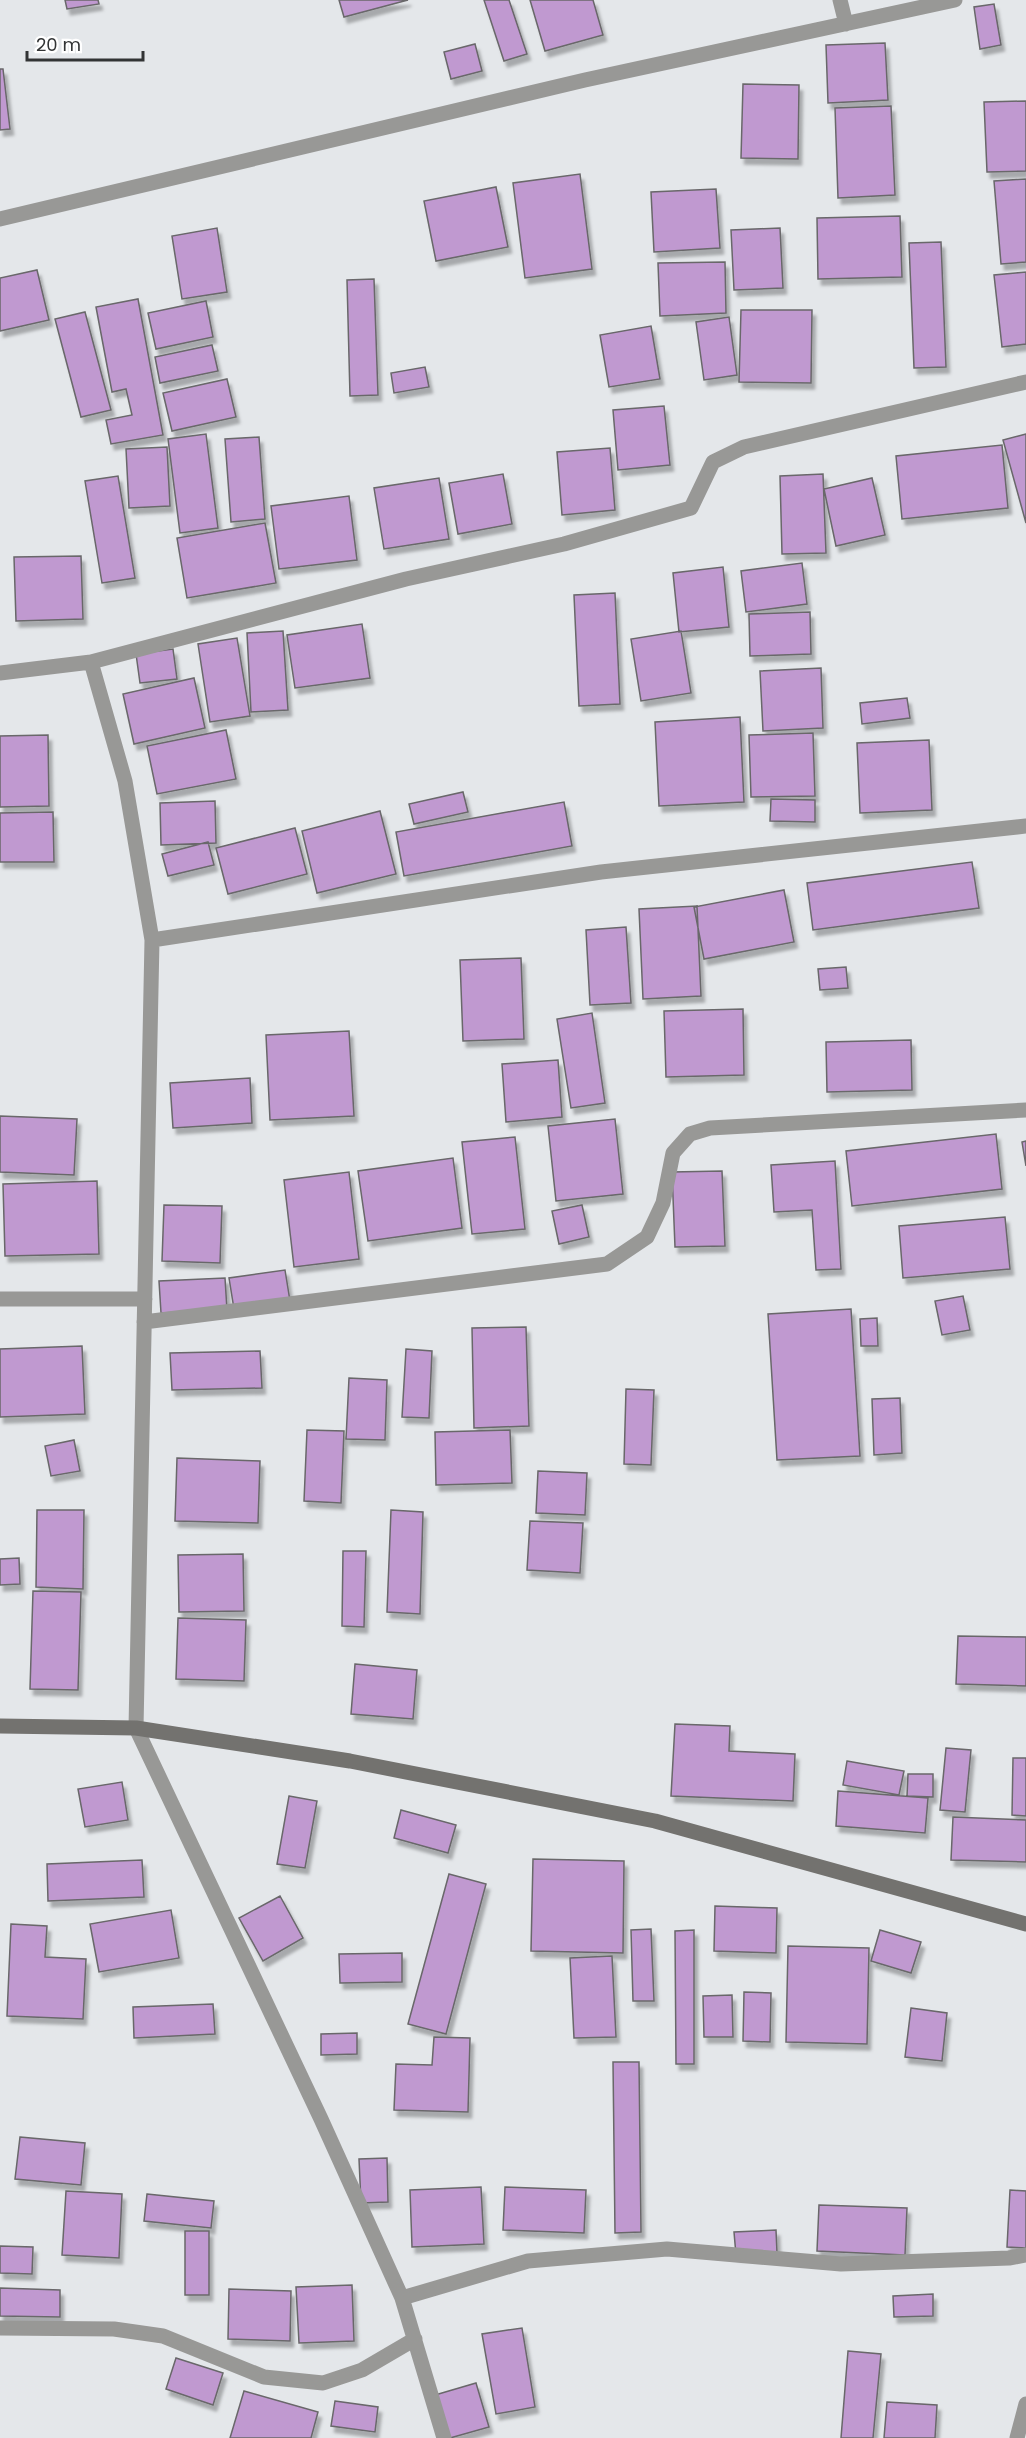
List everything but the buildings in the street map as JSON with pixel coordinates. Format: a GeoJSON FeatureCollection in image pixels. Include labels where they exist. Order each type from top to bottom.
{"type":"FeatureCollection","features":[{"type":"Feature","properties":{"kind":"street"},"geometry":{"type":"LineString","coordinates":[[840,0],[846,24]]}},
{"type":"Feature","properties":{"kind":"street"},"geometry":{"type":"LineString","coordinates":[[0,219],[585,80],[955,0]]}},
{"type":"Feature","properties":{"kind":"street"},"geometry":{"type":"LineString","coordinates":[[0,673],[91,662],[406,579],[564,544],[691,508],[713,462],[744,447],[1026,382]]}},
{"type":"Feature","properties":{"kind":"street"},"geometry":{"type":"LineString","coordinates":[[91,662],[124,781],[152,940],[136,1728],[321,2119],[402,2298],[444,2438]]}},
{"type":"Feature","properties":{"kind":"street"},"geometry":{"type":"LineString","coordinates":[[152,940],[601,872],[1026,826]]}},
{"type":"Feature","properties":{"kind":"street"},"geometry":{"type":"LineString","coordinates":[[144,1322],[607,1263],[647,1237],[663,1203],[673,1153],[690,1134],[710,1128],[1026,1110]]}},
{"type":"Feature","properties":{"kind":"street"},"geometry":{"type":"LineString","coordinates":[[0,1299],[145,1299]]}},
{"type":"Feature","properties":{"kind":"street"},"geometry":{"type":"LineString","coordinates":[[0,1726],[136,1728],[350,1761],[655,1821],[1026,1924]]}},
{"type":"Feature","properties":{"kind":"street"},"geometry":{"type":"LineString","coordinates":[[402,2298],[528,2261],[667,2250],[841,2264],[1009,2258],[1026,2255]]}},
{"type":"Feature","properties":{"kind":"street"},"geometry":{"type":"LineString","coordinates":[[0,2328],[114,2329],[163,2336],[264,2377],[323,2383],[362,2370],[414,2339]]}},
{"type":"Feature","properties":{"kind":"street"},"geometry":{"type":"LineString","coordinates":[[1017,2438],[1026,2404]]}}]}
